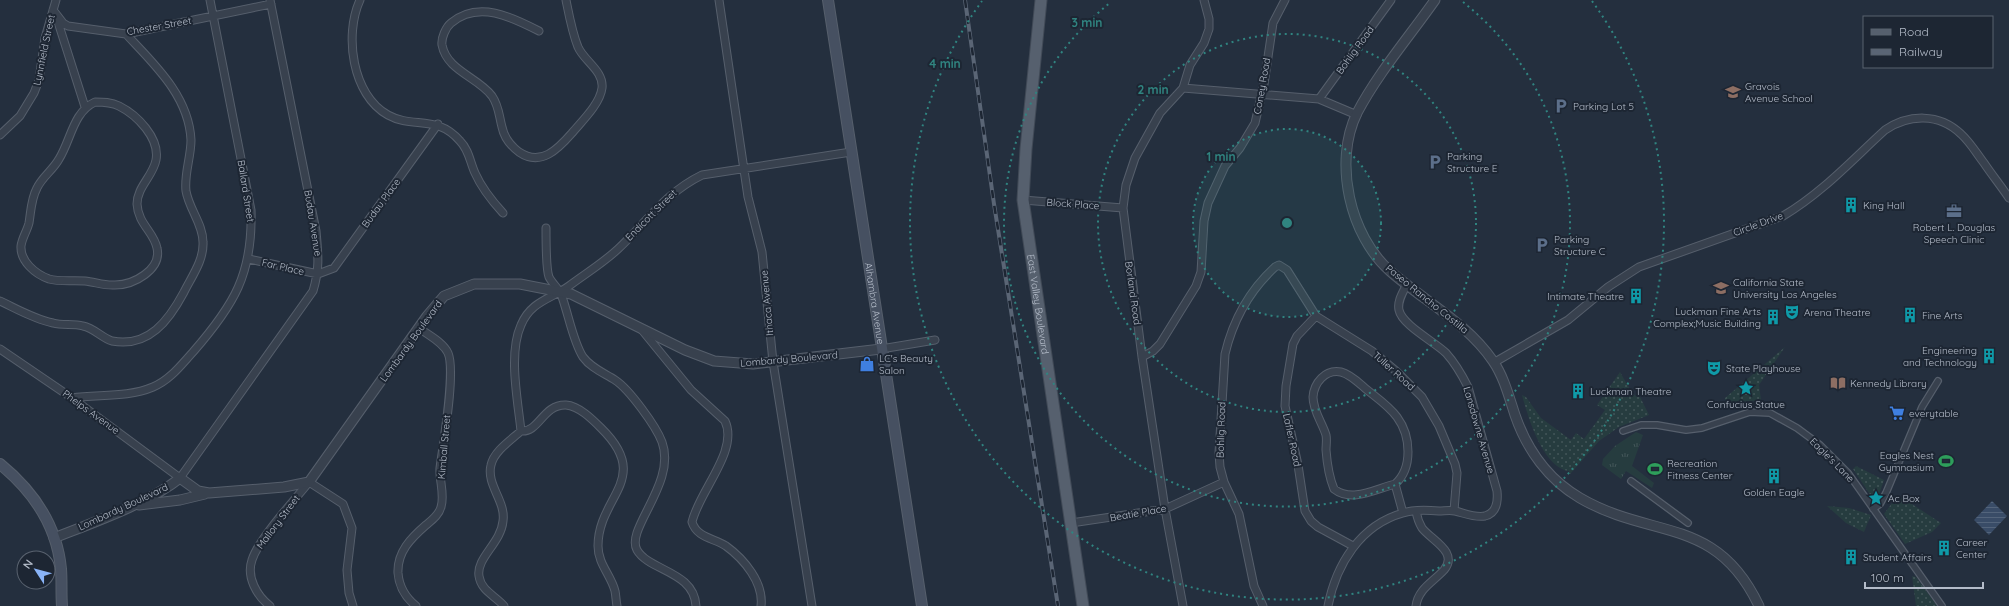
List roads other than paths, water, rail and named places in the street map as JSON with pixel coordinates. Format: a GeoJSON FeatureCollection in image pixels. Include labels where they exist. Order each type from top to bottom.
{"type":"FeatureCollection","features":[{"type":"Feature","properties":{"kind":"main road","name":"Alhambra Avenue"},"geometry":{"type":"LineString","coordinates":[[828,0],[922,606]]}},
{"type":"Feature","properties":{"kind":"main road","name":"East Valley Boulevard"},"geometry":{"type":"LineString","coordinates":[[1041,0],[1026,149],[1023,200],[1083,606]]}},
{"type":"Feature","properties":{"kind":"main road"},"geometry":{"type":"LineString","coordinates":[[0,464],[14,475],[33,497],[44,513],[54,538],[60,568],[62,606]]}},
{"type":"Feature","properties":{"kind":"street"},"geometry":{"type":"LineString","coordinates":[[50,0],[85,106]]}},
{"type":"Feature","properties":{"kind":"street","name":"Lynnfield Street"},"geometry":{"type":"LineString","coordinates":[[0,135],[20,116],[34,93],[39,80],[45,38],[56,0]]}},
{"type":"Feature","properties":{"kind":"street","name":"Ballard Street"},"geometry":{"type":"LineString","coordinates":[[72,398],[136,392],[152,388],[173,374],[204,339],[231,302],[248,259],[251,245],[251,210],[210,0]]}},
{"type":"Feature","properties":{"kind":"street"},"geometry":{"type":"LineString","coordinates":[[360,0],[352,35],[355,65],[365,92],[376,106],[388,115],[401,120],[438,124],[461,141],[469,154],[475,173],[487,195],[503,213]]}},
{"type":"Feature","properties":{"kind":"street"},"geometry":{"type":"LineString","coordinates":[[539,31],[493,10],[474,11],[459,15],[448,25],[442,44],[456,67],[491,95],[497,105],[502,128],[506,138],[514,148],[526,157],[538,158],[550,154],[564,143],[593,106],[602,87],[600,75],[578,47],[566,0]]}},
{"type":"Feature","properties":{"kind":"street","name":"Ithaca Avenue"},"geometry":{"type":"LineString","coordinates":[[719,0],[748,197],[762,252],[773,362],[812,606]]}},
{"type":"Feature","properties":{"kind":"street","name":"Borland Road"},"geometry":{"type":"LineString","coordinates":[[1183,606],[1165,509],[1142,357],[1123,208],[1126,186],[1135,158],[1160,113],[1183,88],[1190,64],[1204,43],[1208,29],[1208,14],[1204,0]]}},
{"type":"Feature","properties":{"kind":"street","name":"Coney Road"},"geometry":{"type":"LineString","coordinates":[[1142,357],[1153,351],[1160,344],[1196,286],[1201,272],[1204,221],[1208,203],[1225,166],[1240,148],[1255,124],[1262,95],[1273,23],[1285,0]]}},
{"type":"Feature","properties":{"kind":"street","name":"Bohlig Road"},"geometry":{"type":"LineString","coordinates":[[1319,99],[1391,0]]}},
{"type":"Feature","properties":{"kind":"street","name":"Paseo Rancho Castilla"},"geometry":{"type":"LineString","coordinates":[[1435,0],[1373,86],[1357,115],[1348,146],[1346,164],[1348,193],[1352,209],[1363,236],[1376,256],[1389,270],[1469,332],[1495,362],[1526,441],[1544,469],[1559,483],[1581,499],[1598,507],[1679,532],[1712,548],[1735,567],[1759,606]]}},
{"type":"Feature","properties":{"kind":"street","name":"Chester Street"},"geometry":{"type":"LineString","coordinates":[[53,10],[62,23],[68,26],[126,34],[271,2]]}},
{"type":"Feature","properties":{"kind":"street","name":"Budau Avenue"},"geometry":{"type":"LineString","coordinates":[[180,478],[313,290],[318,274],[319,260],[316,231],[271,2]]}},
{"type":"Feature","properties":{"kind":"street"},"geometry":{"type":"LineString","coordinates":[[0,301],[37,319],[55,324],[85,326],[111,340],[130,341],[151,334],[166,322],[173,312],[199,262],[203,250],[203,240],[202,231],[189,204],[186,189],[191,141],[183,106],[163,76],[126,34]]}},
{"type":"Feature","properties":{"kind":"street"},"geometry":{"type":"LineString","coordinates":[[1183,88],[1319,99],[1357,115]]}},
{"type":"Feature","properties":{"kind":"street"},"geometry":{"type":"LineString","coordinates":[[95,102],[107,102],[118,106],[144,126],[155,145],[156,158],[154,167],[145,181],[137,204],[140,218],[157,248],[156,258],[152,267],[146,274],[126,284],[114,286],[48,278],[29,266],[25,260],[21,247],[29,223],[33,196],[38,186],[60,158],[85,106],[95,102]]}},
{"type":"Feature","properties":{"kind":"street","name":"Circle Drive"},"geometry":{"type":"LineString","coordinates":[[1495,362],[1568,320],[1608,287],[1639,267],[1783,216],[1795,209],[1820,190],[1885,130],[1894,124],[1906,120],[1926,118],[1937,120],[1954,128],[1971,146],[2009,198]]}},
{"type":"Feature","properties":{"kind":"street","name":"Budau Place"},"geometry":{"type":"LineString","coordinates":[[318,274],[334,268],[438,124]]}},
{"type":"Feature","properties":{"kind":"street","name":"Endicott Street"},"geometry":{"type":"LineString","coordinates":[[521,431],[514,370],[521,325],[530,311],[541,300],[560,292],[617,249],[666,198],[684,184],[702,175],[744,170],[851,152]]}},
{"type":"Feature","properties":{"kind":"street","name":"Block Place"},"geometry":{"type":"LineString","coordinates":[[1023,200],[1123,208]]}},
{"type":"Feature","properties":{"kind":"street"},"geometry":{"type":"LineString","coordinates":[[546,228],[549,276],[560,292],[583,357],[626,390],[652,423],[665,451],[664,473],[653,502],[637,529],[635,544],[642,556],[675,575],[685,583],[691,592],[696,606]]}},
{"type":"Feature","properties":{"kind":"street","name":"Far Place"},"geometry":{"type":"LineString","coordinates":[[248,259],[318,274]]}},
{"type":"Feature","properties":{"kind":"street","name":"Bohlig Road"},"geometry":{"type":"LineString","coordinates":[[1263,606],[1254,586],[1239,514],[1224,482],[1219,453],[1225,354],[1228,342],[1244,304],[1254,287],[1271,270],[1279,265]]}},
{"type":"Feature","properties":{"kind":"street","name":"Tuller Road"},"geometry":{"type":"LineString","coordinates":[[1279,265],[1287,270],[1316,316],[1372,351],[1396,371],[1422,398],[1439,426],[1455,464],[1457,473],[1454,511]]}},
{"type":"Feature","properties":{"kind":"street","name":"Lombardy Boulevard"},"geometry":{"type":"LineString","coordinates":[[54,538],[166,489],[180,478],[198,491],[209,493],[284,487],[309,482],[419,328],[444,296],[474,284],[520,284],[571,294],[685,350],[714,361],[739,364],[773,362],[881,349],[935,340]]}},
{"type":"Feature","properties":{"kind":"street","name":"Lansdowne Avenue"},"geometry":{"type":"LineString","coordinates":[[1328,606],[1336,575],[1353,546],[1372,528],[1403,513],[1416,511],[1454,511],[1476,516],[1485,516],[1496,507],[1498,500],[1497,491],[1468,387],[1463,377],[1446,353],[1400,314],[1398,304],[1407,284]]}},
{"type":"Feature","properties":{"kind":"street","name":"Lafler Road"},"geometry":{"type":"LineString","coordinates":[[1316,316],[1297,336],[1294,344],[1286,386],[1285,406],[1298,465],[1305,511],[1310,521],[1318,527],[1353,546]]}},
{"type":"Feature","properties":{"kind":"street","name":"Kimball Street"},"geometry":{"type":"LineString","coordinates":[[416,606],[406,596],[399,583],[398,566],[402,552],[413,537],[436,516],[442,507],[440,474],[450,389],[450,367],[448,354],[441,344],[419,328]]}},
{"type":"Feature","properties":{"kind":"street"},"geometry":{"type":"LineString","coordinates":[[640,328],[691,390],[725,421],[728,427],[727,446],[695,510],[692,522],[698,532],[726,546],[747,565],[760,591],[761,606]]}},
{"type":"Feature","properties":{"kind":"street","name":"Phelps Avenue"},"geometry":{"type":"LineString","coordinates":[[0,349],[72,398],[180,478]]}},
{"type":"Feature","properties":{"kind":"street"},"geometry":{"type":"LineString","coordinates":[[1332,372],[1347,374],[1381,401],[1398,419],[1406,435],[1408,459],[1404,473],[1395,484],[1351,496],[1339,493],[1334,489],[1326,450],[1326,436],[1315,408],[1313,398],[1319,381],[1325,375],[1332,372]]}},
{"type":"Feature","properties":{"kind":"street"},"geometry":{"type":"LineString","coordinates":[[1873,509],[1880,504],[1922,408],[1938,381]]}},
{"type":"Feature","properties":{"kind":"street"},"geometry":{"type":"LineString","coordinates":[[504,606],[482,586],[479,576],[479,567],[496,543],[504,520],[502,506],[492,482],[491,464],[501,450],[521,431],[527,432],[533,429],[544,414],[554,407],[565,405],[576,408],[594,421],[613,440],[621,454],[623,470],[621,483],[598,534],[598,548],[601,563],[615,590],[617,606]]}},
{"type":"Feature","properties":{"kind":"street","name":"Eagle's Lane"},"geometry":{"type":"LineString","coordinates":[[1623,431],[1641,425],[1657,425],[1686,430],[1702,428],[1750,412],[1770,413],[1797,428],[1820,445],[1848,473],[1942,606]]}},
{"type":"Feature","properties":{"kind":"street"},"geometry":{"type":"LineString","coordinates":[[1631,481],[1688,523]]}},
{"type":"Feature","properties":{"kind":"street"},"geometry":{"type":"LineString","coordinates":[[309,482],[342,504],[352,528],[347,570],[349,592],[353,606]]}},
{"type":"Feature","properties":{"kind":"street","name":"Mallory Street"},"geometry":{"type":"LineString","coordinates":[[270,606],[262,600],[255,590],[250,570],[251,561],[258,547],[309,482]]}},
{"type":"Feature","properties":{"kind":"street","name":"Beatie Place"},"geometry":{"type":"LineString","coordinates":[[1071,524],[1165,509],[1224,482]]}},
{"type":"Feature","properties":{"kind":"street"},"geometry":{"type":"LineString","coordinates":[[1395,484],[1403,513]]}},
{"type":"Feature","properties":{"kind":"street"},"geometry":{"type":"LineString","coordinates":[[130,506],[180,500],[209,493]]}},
{"type":"Feature","properties":{"kind":"street"},"geometry":{"type":"LineString","coordinates":[[1416,511],[1418,520],[1423,529],[1447,552],[1448,560],[1445,568],[1422,590],[1416,606]]}},
{"type":"Feature","properties":{"kind":"water"},"geometry":{"type":"Polygon","coordinates":[[[1992,501],[2007,516],[1989,535],[1974,520],[1992,501]]]}},
{"type":"Feature","properties":{"kind":"railway"},"geometry":{"type":"LineString","coordinates":[[965,0],[994,204],[1058,606]]}},
{"type":"Feature","properties":{"kind":"place","name":"Gravois Avenue School"},"geometry":{"type":"Point","coordinates":[1733,92]}},
{"type":"Feature","properties":{"kind":"place","name":"Parking Lot 5"},"geometry":{"type":"Point","coordinates":[1561,106]}},
{"type":"Feature","properties":{"kind":"place","name":"Parking Structure E"},"geometry":{"type":"Point","coordinates":[1435,162]}},
{"type":"Feature","properties":{"kind":"place","name":"King Hall"},"geometry":{"type":"Point","coordinates":[1851,205]}},
{"type":"Feature","properties":{"kind":"place","name":"Robert L. Douglas Speech Clinic"},"geometry":{"type":"Point","coordinates":[1954,211]}},
{"type":"Feature","properties":{"kind":"place","name":"Parking Structure C"},"geometry":{"type":"Point","coordinates":[1542,245]}},
{"type":"Feature","properties":{"kind":"place","name":"California State University Los Angeles"},"geometry":{"type":"Point","coordinates":[1721,288]}},
{"type":"Feature","properties":{"kind":"place","name":"Intimate Theatre"},"geometry":{"type":"Point","coordinates":[1636,296]}},
{"type":"Feature","properties":{"kind":"place","name":"Arena Theatre"},"geometry":{"type":"Point","coordinates":[1792,312]}},
{"type":"Feature","properties":{"kind":"place","name":"Fine Arts"},"geometry":{"type":"Point","coordinates":[1910,315]}},
{"type":"Feature","properties":{"kind":"place","name":"Luckman Fine Arts Complex;Music Building"},"geometry":{"type":"Point","coordinates":[1773,317]}},
{"type":"Feature","properties":{"kind":"place","name":"Engineering and Technology"},"geometry":{"type":"Point","coordinates":[1989,356]}},
{"type":"Feature","properties":{"kind":"place","name":"LC's Beauty Salon"},"geometry":{"type":"Point","coordinates":[867,364]}},
{"type":"Feature","properties":{"kind":"place","name":"State Playhouse"},"geometry":{"type":"Point","coordinates":[1714,368]}},
{"type":"Feature","properties":{"kind":"place","name":"Kennedy Library"},"geometry":{"type":"Point","coordinates":[1838,383]}},
{"type":"Feature","properties":{"kind":"place","name":"Confucius Statue"},"geometry":{"type":"Point","coordinates":[1746,388]}},
{"type":"Feature","properties":{"kind":"place","name":"Luckman Theatre"},"geometry":{"type":"Point","coordinates":[1578,391]}},
{"type":"Feature","properties":{"kind":"place","name":"everytable"},"geometry":{"type":"Point","coordinates":[1897,413]}},
{"type":"Feature","properties":{"kind":"place","name":"Eagles Nest Gymnasium"},"geometry":{"type":"Point","coordinates":[1946,461]}},
{"type":"Feature","properties":{"kind":"place","name":"Recreation Fitness Center"},"geometry":{"type":"Point","coordinates":[1655,469]}},
{"type":"Feature","properties":{"kind":"place","name":"Golden Eagle"},"geometry":{"type":"Point","coordinates":[1774,476]}},
{"type":"Feature","properties":{"kind":"place","name":"Ac Box"},"geometry":{"type":"Point","coordinates":[1876,498]}},
{"type":"Feature","properties":{"kind":"place","name":"Career Center"},"geometry":{"type":"Point","coordinates":[1944,548]}},
{"type":"Feature","properties":{"kind":"place","name":"Student Affairs"},"geometry":{"type":"Point","coordinates":[1851,557]}}]}
